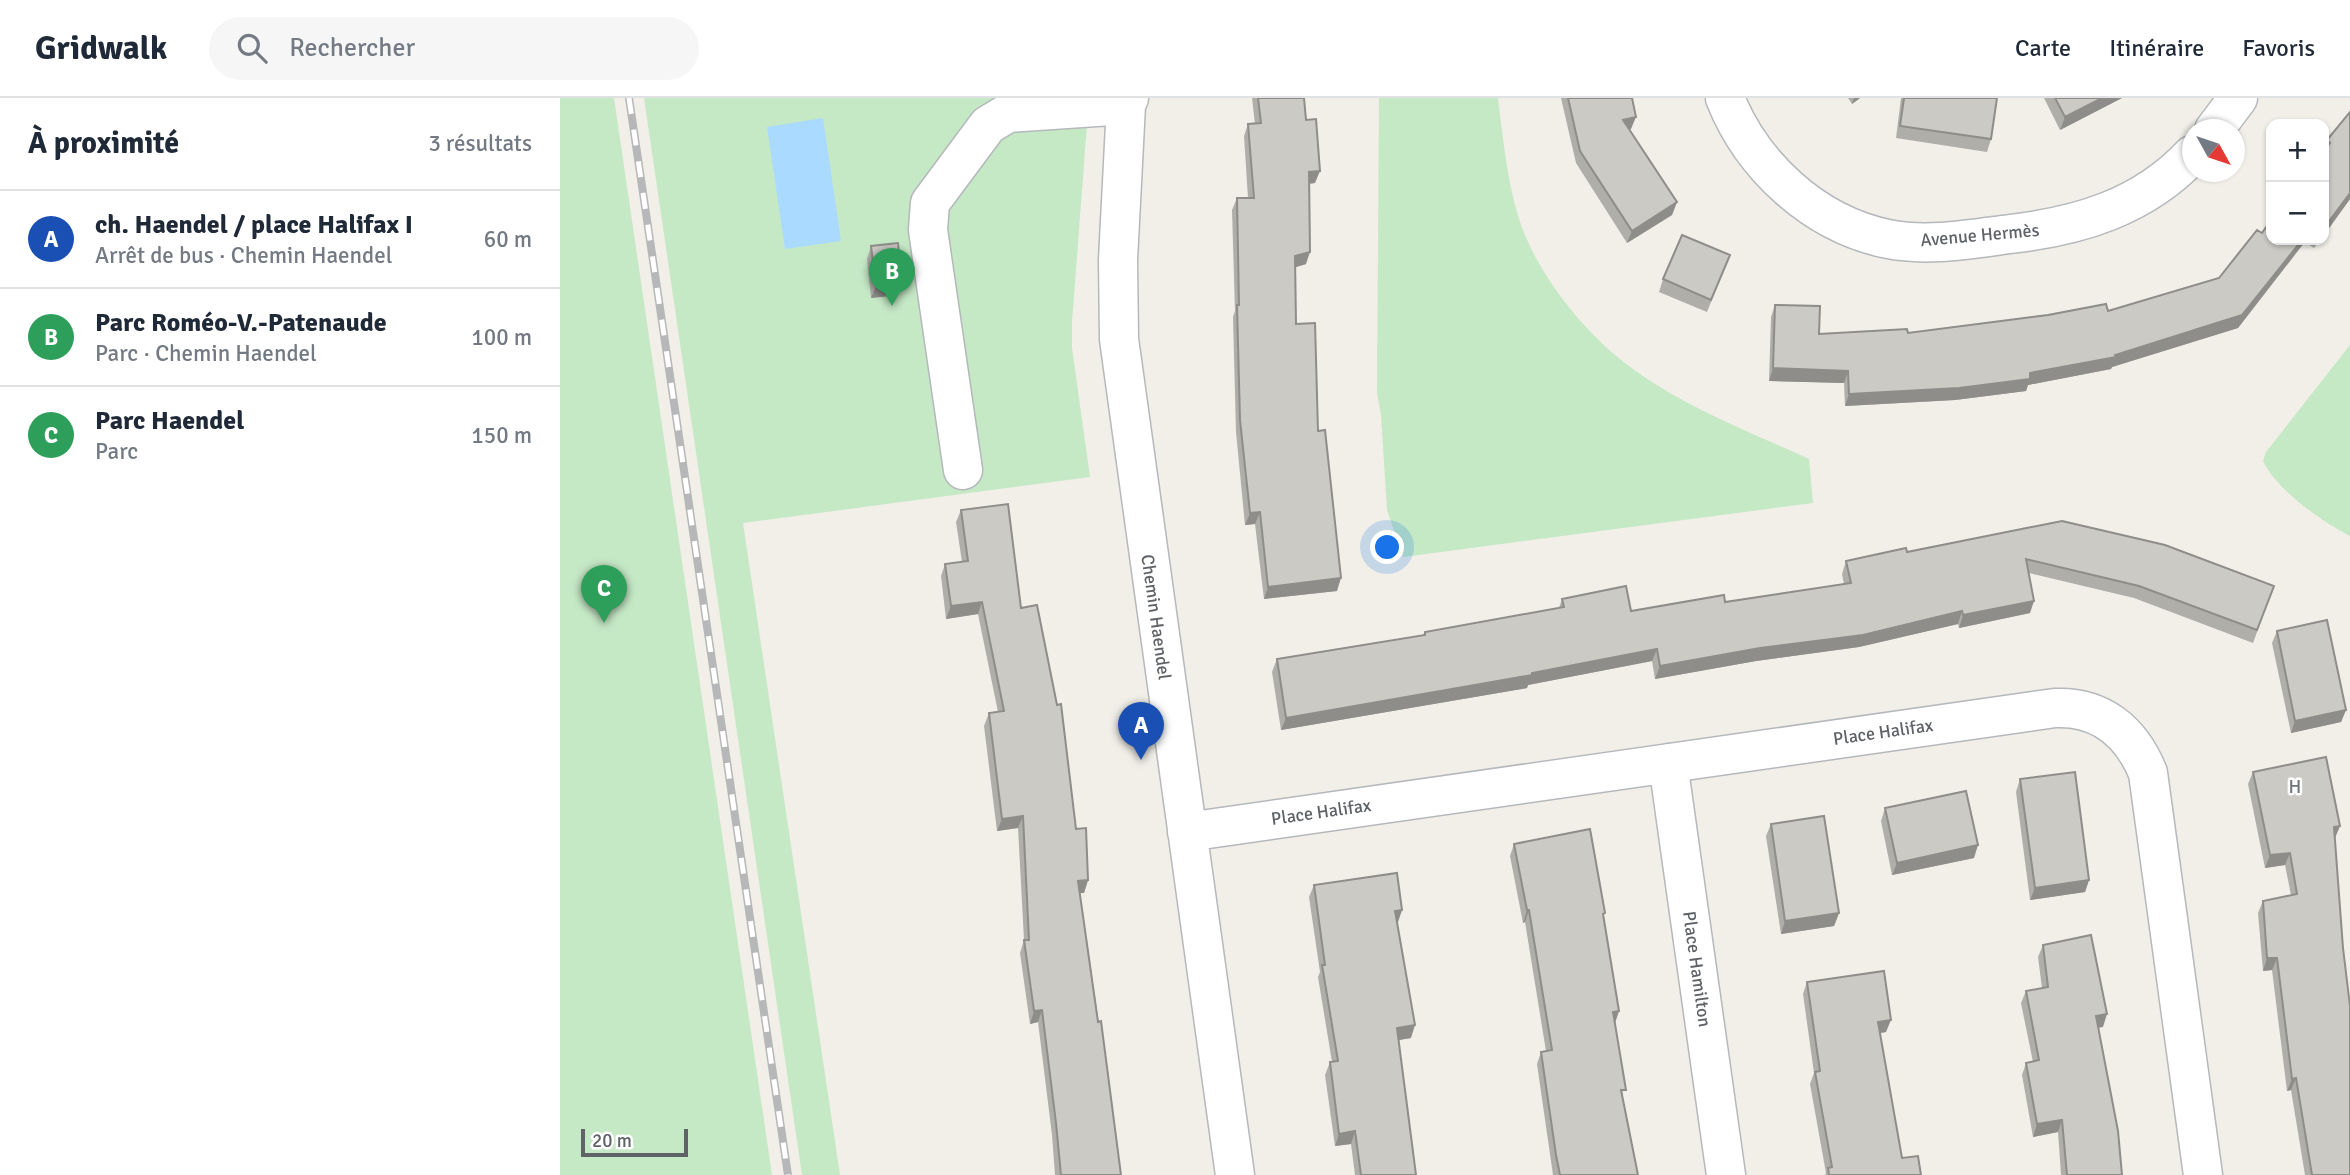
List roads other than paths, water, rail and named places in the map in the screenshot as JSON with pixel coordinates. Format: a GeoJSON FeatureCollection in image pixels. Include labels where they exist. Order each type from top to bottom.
{"type":"FeatureCollection","features":[{"type":"Feature","properties":{"kind":"street","name":"Avenue Hermès"},"geometry":{"type":"LineString","coordinates":[[1724,98],[1735,125],[1756,153],[1793,192],[1843,225],[1889,239],[1919,242],[1961,240],[2083,222],[2131,203],[2150,192],[2182,164]]}},
{"type":"Feature","properties":{"kind":"street"},"geometry":{"type":"LineString","coordinates":[[2222,119],[2238,98]]}},
{"type":"Feature","properties":{"kind":"street"},"geometry":{"type":"LineString","coordinates":[[963,470],[928,230],[930,203],[988,125],[997,118],[1008,113],[1127,100]]}},
{"type":"Feature","properties":{"kind":"street","name":"Chemin Haendel"},"geometry":{"type":"LineString","coordinates":[[1127,100],[1118,249],[1119,339],[1235,1175]]}},
{"type":"Feature","properties":{"kind":"street","name":"Place Halifax"},"geometry":{"type":"LineString","coordinates":[[1187,832],[2055,708],[2075,707],[2094,713],[2115,725],[2141,757],[2148,773],[2203,1175]]}},
{"type":"Feature","properties":{"kind":"street","name":"Place Hamilton"},"geometry":{"type":"LineString","coordinates":[[1668,763],[1726,1175]]}},
{"type":"Feature","properties":{"kind":"water"},"geometry":{"type":"Polygon","coordinates":[[[823,118],[841,241],[785,249],[767,127],[823,118]]]}},
{"type":"Feature","properties":{"kind":"railway"},"geometry":{"type":"LineString","coordinates":[[629,98],[788,1175]]}},
{"type":"Feature","properties":{"kind":"place","name":"Parc Roméo-V.-Patenaude"},"geometry":{"type":"Point","coordinates":[892,306]}},
{"type":"Feature","properties":{"kind":"place","name":"Parc Haendel"},"geometry":{"type":"Point","coordinates":[604,623]}},
{"type":"Feature","properties":{"kind":"place","name":"ch. Haendel / place Halifax I"},"geometry":{"type":"Point","coordinates":[1141,760]}},
{"type":"Feature","properties":{"kind":"district","name":"H"},"geometry":{"type":"Point","coordinates":[2296,787]}}]}
